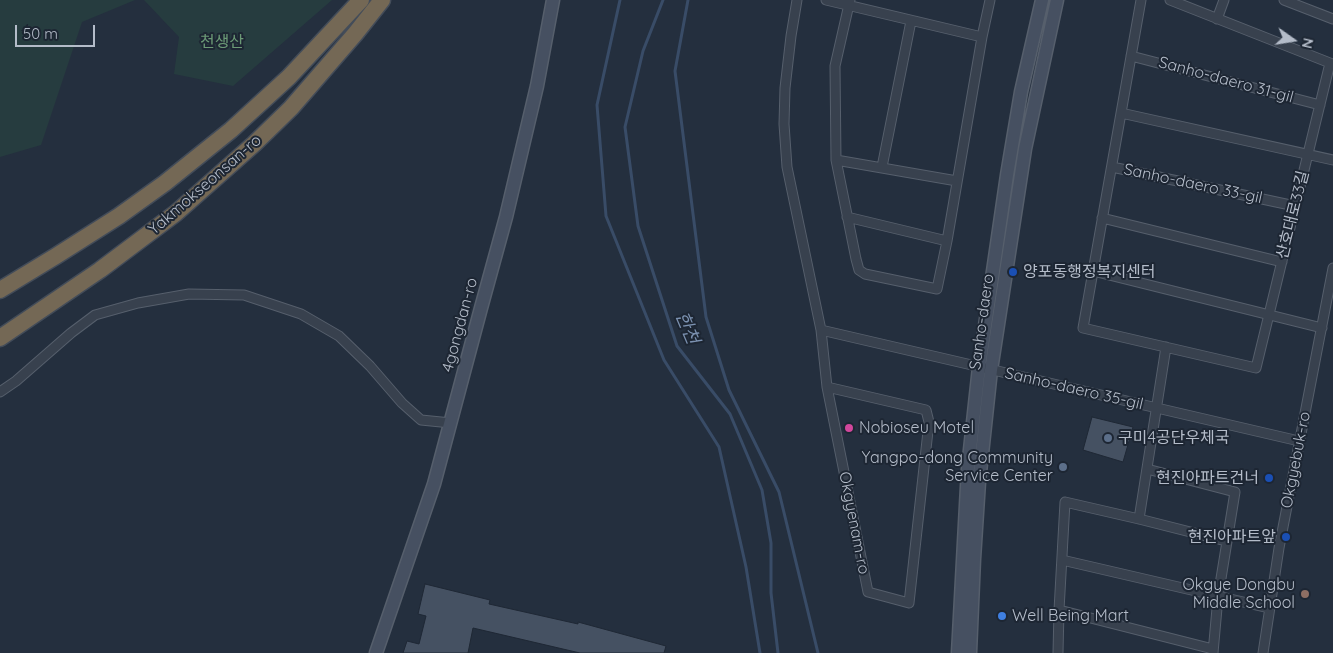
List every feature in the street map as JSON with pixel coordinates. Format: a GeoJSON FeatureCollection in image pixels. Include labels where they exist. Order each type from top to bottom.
{"type":"FeatureCollection","features":[{"type":"Feature","properties":{"kind":"highway","name":"Yakmokseonsan-ro"},"geometry":{"type":"LineString","coordinates":[[0,290],[119,216],[165,183],[231,130],[289,77],[361,0]]}},
{"type":"Feature","properties":{"kind":"highway","name":"Yakmokseonsan-ro"},"geometry":{"type":"LineString","coordinates":[[0,338],[100,270],[176,213],[254,144],[291,108],[382,0]]}},
{"type":"Feature","properties":{"kind":"street","name":"4gongdan-ro"},"geometry":{"type":"LineString","coordinates":[[376,653],[434,484],[451,423],[508,209],[537,86],[553,0]]}},
{"type":"Feature","properties":{"kind":"street","name":"Okgyenam-ro"},"geometry":{"type":"LineString","coordinates":[[797,0],[790,36],[786,79],[784,124],[787,167],[820,330],[827,387],[868,592],[909,602],[929,422],[926,410],[827,387]]}},
{"type":"Feature","properties":{"kind":"street"},"geometry":{"type":"LineString","coordinates":[[826,0],[849,3],[982,37]]}},
{"type":"Feature","properties":{"kind":"street"},"geometry":{"type":"LineString","coordinates":[[849,3],[835,66],[836,160],[859,270],[865,274],[937,289],[990,0]]}},
{"type":"Feature","properties":{"kind":"street","name":"Sanho-daero"},"geometry":{"type":"LineString","coordinates":[[970,653],[985,368],[1009,166],[1021,92],[1042,0]]}},
{"type":"Feature","properties":{"kind":"street","name":"Sanho-daero"},"geometry":{"type":"LineString","coordinates":[[958,653],[968,468],[1025,149],[1058,0]]}},
{"type":"Feature","properties":{"kind":"street"},"geometry":{"type":"LineString","coordinates":[[1112,167],[1141,0]]}},
{"type":"Feature","properties":{"kind":"street"},"geometry":{"type":"LineString","coordinates":[[1170,0],[1217,19],[1224,0]]}},
{"type":"Feature","properties":{"kind":"street"},"geometry":{"type":"LineString","coordinates":[[1284,0],[1333,19]]}},
{"type":"Feature","properties":{"kind":"street","name":"산호대로33길"},"geometry":{"type":"LineString","coordinates":[[1217,19],[1330,63],[1269,315]]}},
{"type":"Feature","properties":{"kind":"street"},"geometry":{"type":"LineString","coordinates":[[882,167],[911,20]]}},
{"type":"Feature","properties":{"kind":"street","name":"Sanho-daero 31-gil"},"geometry":{"type":"LineString","coordinates":[[1131,56],[1320,105]]}},
{"type":"Feature","properties":{"kind":"street"},"geometry":{"type":"LineString","coordinates":[[1121,113],[1333,160]]}},
{"type":"Feature","properties":{"kind":"street"},"geometry":{"type":"LineString","coordinates":[[836,160],[957,181]]}},
{"type":"Feature","properties":{"kind":"street","name":"Sanho-daero 33-gil"},"geometry":{"type":"LineString","coordinates":[[1269,315],[1256,368],[1083,328],[1112,167],[1295,206]]}},
{"type":"Feature","properties":{"kind":"street"},"geometry":{"type":"LineString","coordinates":[[847,217],[947,241]]}},
{"type":"Feature","properties":{"kind":"street"},"geometry":{"type":"LineString","coordinates":[[1102,218],[1282,262]]}},
{"type":"Feature","properties":{"kind":"street","name":"Okgyebuk-ro"},"geometry":{"type":"LineString","coordinates":[[1263,653],[1279,548],[1333,268]]}},
{"type":"Feature","properties":{"kind":"street"},"geometry":{"type":"LineString","coordinates":[[1093,271],[1322,328]]}},
{"type":"Feature","properties":{"kind":"street"},"geometry":{"type":"LineString","coordinates":[[0,392],[16,381],[95,315],[138,303],[189,294],[244,295],[301,314],[338,336],[370,366],[402,403],[421,420],[451,423]]}},
{"type":"Feature","properties":{"kind":"street"},"geometry":{"type":"LineString","coordinates":[[820,330],[985,368]]}},
{"type":"Feature","properties":{"kind":"street"},"geometry":{"type":"LineString","coordinates":[[1156,408],[1166,347]]}},
{"type":"Feature","properties":{"kind":"street","name":"Sanho-daero 35-gil"},"geometry":{"type":"LineString","coordinates":[[985,368],[1299,442]]}},
{"type":"Feature","properties":{"kind":"street","name":"Sanho-daero 35-gil"},"geometry":{"type":"LineString","coordinates":[[1139,519],[1156,408]]}},
{"type":"Feature","properties":{"kind":"street"},"geometry":{"type":"LineString","coordinates":[[1059,610],[1213,651],[1218,597],[1235,492],[1147,469]]}},
{"type":"Feature","properties":{"kind":"street"},"geometry":{"type":"LineString","coordinates":[[1058,653],[1065,502],[1226,541]]}},
{"type":"Feature","properties":{"kind":"street"},"geometry":{"type":"LineString","coordinates":[[1062,560],[1270,608]]}},
{"type":"Feature","properties":{"kind":"green space"},"geometry":{"type":"Polygon","coordinates":[[[0,0],[135,0],[82,22],[41,145],[0,157],[0,0]]]}},
{"type":"Feature","properties":{"kind":"green space","name":"천생산"},"geometry":{"type":"Polygon","coordinates":[[[144,0],[332,0],[233,86],[174,74],[179,37],[144,0]]]}},
{"type":"Feature","properties":{"kind":"building","name":"구미4공단우체국"},"geometry":{"type":"Polygon","coordinates":[[[1092,417],[1133,427],[1123,462],[1083,450],[1092,417]]]}},
{"type":"Feature","properties":{"kind":"building"},"geometry":{"type":"Polygon","coordinates":[[[425,584],[490,600],[489,604],[578,624],[578,622],[666,646],[664,653],[580,653],[473,628],[468,653],[403,653],[407,641],[419,644],[426,616],[418,614],[425,584]]]}},
{"type":"Feature","properties":{"kind":"waterway"},"geometry":{"type":"LineString","coordinates":[[620,0],[597,105],[606,216],[664,360],[719,447],[746,567],[760,653]]}},
{"type":"Feature","properties":{"kind":"waterway","name":"한천"},"geometry":{"type":"LineString","coordinates":[[663,0],[643,51],[625,127],[638,226],[677,346],[730,414],[762,490],[771,543],[771,593],[778,653]]}},
{"type":"Feature","properties":{"kind":"waterway"},"geometry":{"type":"LineString","coordinates":[[688,0],[675,71],[706,317],[729,390],[779,492],[818,653]]}},
{"type":"Feature","properties":{"kind":"place","name":"양포동행정복지센터"},"geometry":{"type":"Point","coordinates":[1013,272]}},
{"type":"Feature","properties":{"kind":"place","name":"Nobioseu Motel"},"geometry":{"type":"Point","coordinates":[849,428]}},
{"type":"Feature","properties":{"kind":"place","name":"구미4공단우체국"},"geometry":{"type":"Point","coordinates":[1108,438]}},
{"type":"Feature","properties":{"kind":"place","name":"Yangpo-dong Community Service Center"},"geometry":{"type":"Point","coordinates":[1063,467]}},
{"type":"Feature","properties":{"kind":"place","name":"현진아파트건너"},"geometry":{"type":"Point","coordinates":[1269,478]}},
{"type":"Feature","properties":{"kind":"place","name":"현진아파트앞"},"geometry":{"type":"Point","coordinates":[1286,537]}},
{"type":"Feature","properties":{"kind":"place","name":"Okgye Dongbu Middle School"},"geometry":{"type":"Point","coordinates":[1305,594]}},
{"type":"Feature","properties":{"kind":"place","name":"Well Being Mart"},"geometry":{"type":"Point","coordinates":[1002,616]}}]}
